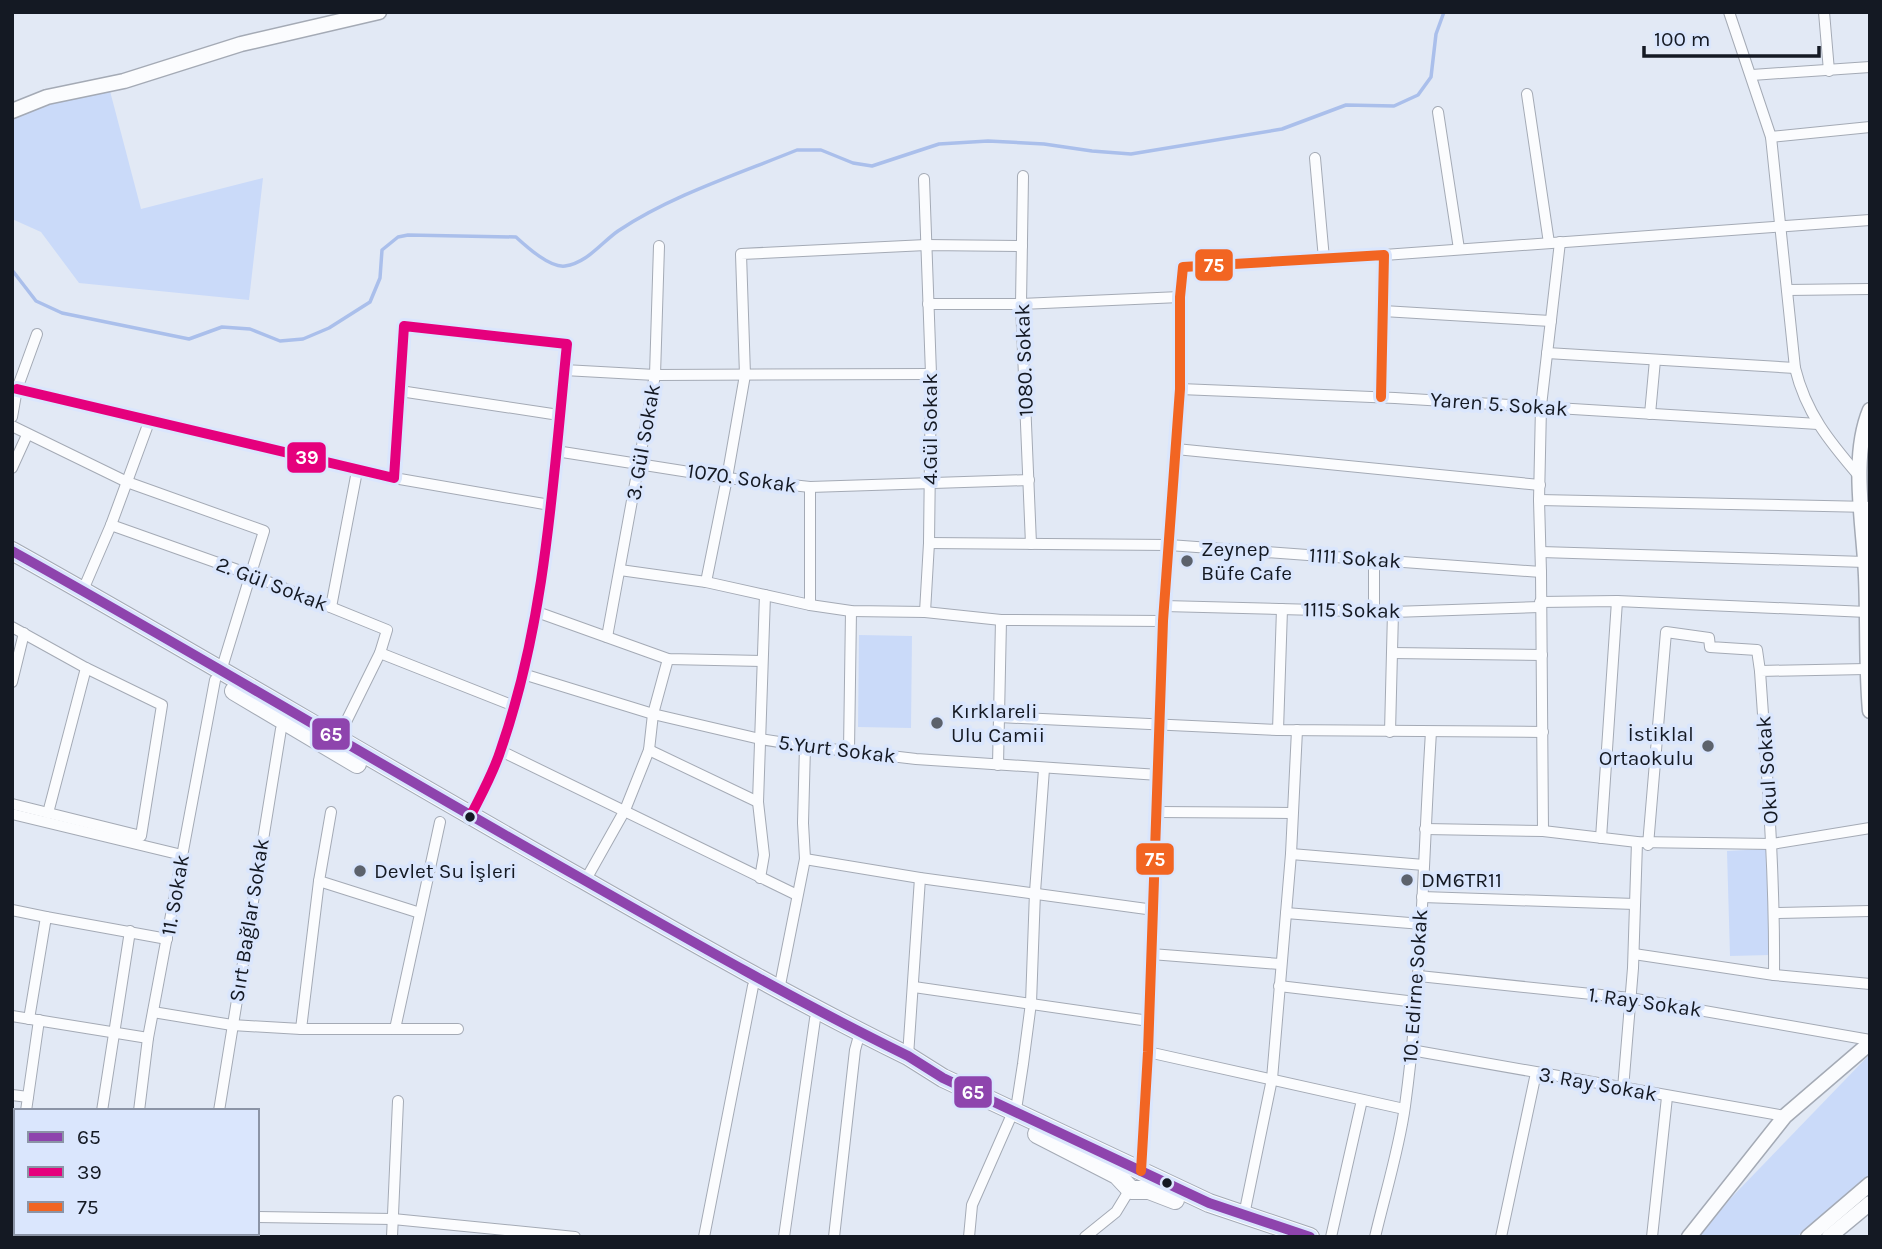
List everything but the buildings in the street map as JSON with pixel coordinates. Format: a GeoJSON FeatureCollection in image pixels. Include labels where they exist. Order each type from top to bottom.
{"type":"FeatureCollection","features":[{"type":"Feature","properties":{"kind":"highway"},"geometry":{"type":"LineString","coordinates":[[12,551],[82,590],[423,803],[815,1019],[908,1056],[1011,1115]]}},
{"type":"Feature","properties":{"kind":"highway"},"geometry":{"type":"LineString","coordinates":[[12,564],[338,738],[470,817],[858,1036],[1136,1180],[1275,1237]]}},
{"type":"Feature","properties":{"kind":"highway"},"geometry":{"type":"LineString","coordinates":[[1136,1180],[1310,1237]]}},
{"type":"Feature","properties":{"kind":"street"},"geometry":{"type":"LineString","coordinates":[[12,111],[47,97],[124,81],[241,44],[379,12]]}},
{"type":"Feature","properties":{"kind":"street"},"geometry":{"type":"LineString","coordinates":[[1729,12],[1771,137],[1795,368],[1804,400],[1818,424],[1859,476]]}},
{"type":"Feature","properties":{"kind":"street"},"geometry":{"type":"LineString","coordinates":[[1824,12],[1829,71]]}},
{"type":"Feature","properties":{"kind":"street"},"geometry":{"type":"LineString","coordinates":[[1752,75],[1870,67]]}},
{"type":"Feature","properties":{"kind":"street"},"geometry":{"type":"LineString","coordinates":[[1527,94],[1555,242],[1551,321],[1541,406],[1539,500],[1543,831]]}},
{"type":"Feature","properties":{"kind":"street"},"geometry":{"type":"LineString","coordinates":[[1438,112],[1459,249]]}},
{"type":"Feature","properties":{"kind":"street"},"geometry":{"type":"LineString","coordinates":[[1771,137],[1870,127]]}},
{"type":"Feature","properties":{"kind":"street"},"geometry":{"type":"LineString","coordinates":[[1315,158],[1324,259]]}},
{"type":"Feature","properties":{"kind":"street","name":"1080. Sokak"},"geometry":{"type":"LineString","coordinates":[[1023,176],[1021,304],[1031,544]]}},
{"type":"Feature","properties":{"kind":"street","name":"4.Gül Sokak"},"geometry":{"type":"LineString","coordinates":[[924,179],[931,374],[929,543],[925,612]]}},
{"type":"Feature","properties":{"kind":"street"},"geometry":{"type":"LineString","coordinates":[[1085,1237],[1116,1212],[1136,1180],[1148,1052],[1163,621],[1180,388],[1180,297],[1183,267],[1870,220]]}},
{"type":"Feature","properties":{"kind":"street"},"geometry":{"type":"LineString","coordinates":[[706,582],[745,375],[741,254],[926,245],[1022,246]]}},
{"type":"Feature","properties":{"kind":"street","name":"3. Gül Sokak"},"geometry":{"type":"LineString","coordinates":[[607,636],[655,375],[659,246]]}},
{"type":"Feature","properties":{"kind":"street"},"geometry":{"type":"LineString","coordinates":[[1381,397],[1384,255]]}},
{"type":"Feature","properties":{"kind":"street"},"geometry":{"type":"LineString","coordinates":[[1787,290],[1870,289]]}},
{"type":"Feature","properties":{"kind":"street"},"geometry":{"type":"LineString","coordinates":[[928,304],[1021,304],[1180,297]]}},
{"type":"Feature","properties":{"kind":"street"},"geometry":{"type":"LineString","coordinates":[[1383,312],[1551,321]]}},
{"type":"Feature","properties":{"kind":"street"},"geometry":{"type":"LineString","coordinates":[[394,478],[404,326],[566,344],[537,612],[501,751],[470,817]]}},
{"type":"Feature","properties":{"kind":"street"},"geometry":{"type":"LineString","coordinates":[[12,416],[17,389],[37,334]]}},
{"type":"Feature","properties":{"kind":"street"},"geometry":{"type":"LineString","coordinates":[[1547,353],[1795,368]]}},
{"type":"Feature","properties":{"kind":"street"},"geometry":{"type":"LineString","coordinates":[[1650,414],[1654,360]]}},
{"type":"Feature","properties":{"kind":"street"},"geometry":{"type":"LineString","coordinates":[[564,370],[655,375],[931,374]]}},
{"type":"Feature","properties":{"kind":"street","name":"Yaren 5. Sokak"},"geometry":{"type":"LineString","coordinates":[[1180,388],[1541,406],[1818,424]]}},
{"type":"Feature","properties":{"kind":"street"},"geometry":{"type":"LineString","coordinates":[[17,389],[357,471],[550,505]]}},
{"type":"Feature","properties":{"kind":"street"},"geometry":{"type":"LineString","coordinates":[[400,391],[559,415]]}},
{"type":"Feature","properties":{"kind":"street"},"geometry":{"type":"LineString","coordinates":[[1870,410],[1865,420],[1859,476],[1865,507],[1870,711]]}},
{"type":"Feature","properties":{"kind":"street"},"geometry":{"type":"LineString","coordinates":[[82,590],[111,525],[149,422]]}},
{"type":"Feature","properties":{"kind":"street"},"geometry":{"type":"LineString","coordinates":[[12,426],[127,482]]}},
{"type":"Feature","properties":{"kind":"street"},"geometry":{"type":"LineString","coordinates":[[12,468],[27,435]]}},
{"type":"Feature","properties":{"kind":"street"},"geometry":{"type":"LineString","coordinates":[[1176,449],[1540,485]]}},
{"type":"Feature","properties":{"kind":"street","name":"1070. Sokak"},"geometry":{"type":"LineString","coordinates":[[556,451],[727,478],[810,487],[1029,480]]}},
{"type":"Feature","properties":{"kind":"street"},"geometry":{"type":"LineString","coordinates":[[331,607],[357,471]]}},
{"type":"Feature","properties":{"kind":"street","name":"11. Sokak"},"geometry":{"type":"LineString","coordinates":[[127,482],[264,531],[218,675],[148,1038],[139,1109]]}},
{"type":"Feature","properties":{"kind":"street"},"geometry":{"type":"LineString","coordinates":[[810,487],[810,605]]}},
{"type":"Feature","properties":{"kind":"street"},"geometry":{"type":"LineString","coordinates":[[1539,500],[1865,507]]}},
{"type":"Feature","properties":{"kind":"street","name":"2. Gül Sokak"},"geometry":{"type":"LineString","coordinates":[[111,525],[251,575],[387,631],[380,653]]}},
{"type":"Feature","properties":{"kind":"street","name":"1111 Sokak"},"geometry":{"type":"LineString","coordinates":[[929,543],[1169,545],[1541,572]]}},
{"type":"Feature","properties":{"kind":"street"},"geometry":{"type":"LineString","coordinates":[[1541,552],[1865,562]]}},
{"type":"Feature","properties":{"kind":"street"},"geometry":{"type":"LineString","coordinates":[[1374,560],[1374,611]]}},
{"type":"Feature","properties":{"kind":"street"},"geometry":{"type":"LineString","coordinates":[[620,570],[706,582],[810,605],[851,611],[925,612],[1001,620],[1163,621]]}},
{"type":"Feature","properties":{"kind":"street"},"geometry":{"type":"LineString","coordinates":[[760,878],[764,855],[758,802],[765,595]]}},
{"type":"Feature","properties":{"kind":"street"},"geometry":{"type":"LineString","coordinates":[[1601,838],[1617,601]]}},
{"type":"Feature","properties":{"kind":"street","name":"1115 Sokak"},"geometry":{"type":"LineString","coordinates":[[1164,606],[1393,612],[1617,601],[1867,612]]}},
{"type":"Feature","properties":{"kind":"street"},"geometry":{"type":"LineString","coordinates":[[1278,730],[1282,609]]}},
{"type":"Feature","properties":{"kind":"street"},"geometry":{"type":"LineString","coordinates":[[849,750],[851,611]]}},
{"type":"Feature","properties":{"kind":"street"},"geometry":{"type":"LineString","coordinates":[[537,612],[668,659],[762,661]]}},
{"type":"Feature","properties":{"kind":"street"},"geometry":{"type":"LineString","coordinates":[[1390,732],[1393,612]]}},
{"type":"Feature","properties":{"kind":"street"},"geometry":{"type":"LineString","coordinates":[[998,765],[1001,620]]}},
{"type":"Feature","properties":{"kind":"street"},"geometry":{"type":"LineString","coordinates":[[12,627],[86,668],[162,705],[141,836],[12,804]]}},
{"type":"Feature","properties":{"kind":"street"},"geometry":{"type":"LineString","coordinates":[[1649,843],[1665,632],[1709,638],[1710,648],[1757,650],[1760,671],[1867,660]]}},
{"type":"Feature","properties":{"kind":"street"},"geometry":{"type":"LineString","coordinates":[[12,682],[24,634]]}},
{"type":"Feature","properties":{"kind":"street"},"geometry":{"type":"LineString","coordinates":[[338,738],[380,653],[514,706]]}},
{"type":"Feature","properties":{"kind":"street"},"geometry":{"type":"LineString","coordinates":[[1392,653],[1542,655]]}},
{"type":"Feature","properties":{"kind":"street"},"geometry":{"type":"LineString","coordinates":[[585,881],[625,810],[649,750],[653,714],[668,659]]}},
{"type":"Feature","properties":{"kind":"street"},"geometry":{"type":"LineString","coordinates":[[48,813],[86,668]]}},
{"type":"Feature","properties":{"kind":"street","name":"Okul Sokak"},"geometry":{"type":"LineString","coordinates":[[1760,671],[1772,844],[1774,975]]}},
{"type":"Feature","properties":{"kind":"street","name":"5.Yurt Sokak"},"geometry":{"type":"LineString","coordinates":[[523,674],[653,714],[760,739],[916,759],[1159,775]]}},
{"type":"Feature","properties":{"kind":"street"},"geometry":{"type":"LineString","coordinates":[[999,717],[1278,730],[1543,732]]}},
{"type":"Feature","properties":{"kind":"street","name":"Sırt Bağlar Sokak"},"geometry":{"type":"LineString","coordinates":[[219,1109],[281,729]]}},
{"type":"Feature","properties":{"kind":"street"},"geometry":{"type":"LineString","coordinates":[[1244,1215],[1272,1079],[1291,854],[1297,730]]}},
{"type":"Feature","properties":{"kind":"street","name":"10. Edirne Sokak"},"geometry":{"type":"LineString","coordinates":[[1375,1237],[1404,1110],[1411,1050],[1419,976],[1431,732]]}},
{"type":"Feature","properties":{"kind":"street"},"geometry":{"type":"LineString","coordinates":[[779,990],[805,859],[805,746]]}},
{"type":"Feature","properties":{"kind":"street"},"geometry":{"type":"LineString","coordinates":[[649,750],[758,802]]}},
{"type":"Feature","properties":{"kind":"street"},"geometry":{"type":"LineString","coordinates":[[501,751],[797,895]]}},
{"type":"Feature","properties":{"kind":"street"},"geometry":{"type":"LineString","coordinates":[[968,1237],[972,1205],[1017,1103],[1031,1003],[1035,892],[1044,769]]}},
{"type":"Feature","properties":{"kind":"street"},"geometry":{"type":"LineString","coordinates":[[301,1029],[319,881],[331,812]]}},
{"type":"Feature","properties":{"kind":"street"},"geometry":{"type":"LineString","coordinates":[[1157,812],[1291,813]]}},
{"type":"Feature","properties":{"kind":"street"},"geometry":{"type":"LineString","coordinates":[[12,814],[182,855]]}},
{"type":"Feature","properties":{"kind":"street"},"geometry":{"type":"LineString","coordinates":[[395,1029],[440,822]]}},
{"type":"Feature","properties":{"kind":"street"},"geometry":{"type":"LineString","coordinates":[[1425,829],[1543,831],[1649,843],[1772,844],[1870,828]]}},
{"type":"Feature","properties":{"kind":"street"},"geometry":{"type":"LineString","coordinates":[[1623,1089],[1634,954],[1637,842]]}},
{"type":"Feature","properties":{"kind":"street"},"geometry":{"type":"LineString","coordinates":[[1291,854],[1424,864]]}},
{"type":"Feature","properties":{"kind":"street"},"geometry":{"type":"LineString","coordinates":[[805,859],[920,878],[1154,910]]}},
{"type":"Feature","properties":{"kind":"street"},"geometry":{"type":"LineString","coordinates":[[908,1056],[920,878]]}},
{"type":"Feature","properties":{"kind":"street"},"geometry":{"type":"LineString","coordinates":[[319,881],[419,913]]}},
{"type":"Feature","properties":{"kind":"street"},"geometry":{"type":"LineString","coordinates":[[1422,897],[1636,904]]}},
{"type":"Feature","properties":{"kind":"street"},"geometry":{"type":"LineString","coordinates":[[12,910],[167,939]]}},
{"type":"Feature","properties":{"kind":"street"},"geometry":{"type":"LineString","coordinates":[[1775,912],[1870,911]]}},
{"type":"Feature","properties":{"kind":"street"},"geometry":{"type":"LineString","coordinates":[[1286,913],[1422,925]]}},
{"type":"Feature","properties":{"kind":"street"},"geometry":{"type":"LineString","coordinates":[[26,1109],[46,918]]}},
{"type":"Feature","properties":{"kind":"street"},"geometry":{"type":"LineString","coordinates":[[102,1109],[130,931]]}},
{"type":"Feature","properties":{"kind":"street"},"geometry":{"type":"LineString","coordinates":[[1152,954],[1280,964]]}},
{"type":"Feature","properties":{"kind":"street"},"geometry":{"type":"LineString","coordinates":[[1634,954],[1774,975],[1870,985]]}},
{"type":"Feature","properties":{"kind":"street","name":"1. Ray Sokak"},"geometry":{"type":"LineString","coordinates":[[1419,976],[1630,998],[1870,1041]]}},
{"type":"Feature","properties":{"kind":"street"},"geometry":{"type":"LineString","coordinates":[[704,1237],[753,986]]}},
{"type":"Feature","properties":{"kind":"street"},"geometry":{"type":"LineString","coordinates":[[1279,986],[1416,1002]]}},
{"type":"Feature","properties":{"kind":"street"},"geometry":{"type":"LineString","coordinates":[[914,987],[1149,1021]]}},
{"type":"Feature","properties":{"kind":"street"},"geometry":{"type":"LineString","coordinates":[[153,1012],[232,1025],[301,1029],[458,1029]]}},
{"type":"Feature","properties":{"kind":"street"},"geometry":{"type":"LineString","coordinates":[[12,1016],[148,1038]]}},
{"type":"Feature","properties":{"kind":"street"},"geometry":{"type":"LineString","coordinates":[[785,1237],[815,1019]]}},
{"type":"Feature","properties":{"kind":"street"},"geometry":{"type":"LineString","coordinates":[[834,1237],[858,1036]]}},
{"type":"Feature","properties":{"kind":"street"},"geometry":{"type":"LineString","coordinates":[[1689,1237],[1786,1116],[1870,1041]]}},
{"type":"Feature","properties":{"kind":"street","name":"3. Ray Sokak"},"geometry":{"type":"LineString","coordinates":[[1411,1050],[1786,1116]]}},
{"type":"Feature","properties":{"kind":"street"},"geometry":{"type":"LineString","coordinates":[[1148,1052],[1404,1110]]}},
{"type":"Feature","properties":{"kind":"street"},"geometry":{"type":"LineString","coordinates":[[1501,1237],[1536,1073]]}},
{"type":"Feature","properties":{"kind":"street"},"geometry":{"type":"LineString","coordinates":[[12,1095],[28,1097]]}},
{"type":"Feature","properties":{"kind":"street"},"geometry":{"type":"LineString","coordinates":[[1652,1237],[1667,1097]]}},
{"type":"Feature","properties":{"kind":"street"},"geometry":{"type":"LineString","coordinates":[[1331,1237],[1362,1100]]}},
{"type":"Feature","properties":{"kind":"street"},"geometry":{"type":"LineString","coordinates":[[392,1237],[398,1101]]}},
{"type":"Feature","properties":{"kind":"street"},"geometry":{"type":"LineString","coordinates":[[1808,1237],[1870,1184]]}},
{"type":"Feature","properties":{"kind":"street"},"geometry":{"type":"LineString","coordinates":[[1829,1237],[1870,1203]]}},
{"type":"Feature","properties":{"kind":"street"},"geometry":{"type":"LineString","coordinates":[[259,1217],[393,1219],[513,1233],[575,1237]]}},
{"type":"Feature","properties":{"kind":"shaded area"},"geometry":{"type":"Polygon","coordinates":[[[110,91],[141,209],[263,178],[249,300],[79,283],[41,232],[12,219],[12,118],[45,104],[110,91]]]}},
{"type":"Feature","properties":{"kind":"shaded area"},"geometry":{"type":"Polygon","coordinates":[[[859,635],[912,636],[911,728],[858,727],[859,635]]]}},
{"type":"Feature","properties":{"kind":"shaded area"},"geometry":{"type":"Polygon","coordinates":[[[1766,849],[1770,955],[1730,956],[1727,851],[1766,849]]]}},
{"type":"Feature","properties":{"kind":"shaded area"},"geometry":{"type":"Polygon","coordinates":[[[1870,1054],[1870,1174],[1796,1237],[1699,1237],[1730,1199],[1870,1054]]]}},
{"type":"Feature","properties":{"kind":"waterway"},"geometry":{"type":"LineString","coordinates":[[12,270],[36,301],[62,313],[189,339],[222,327],[250,329],[280,341],[303,339],[329,328],[370,302],[380,278],[382,250],[398,237],[516,237],[546,260],[565,266],[587,257],[638,218],[705,186],[797,150],[821,150],[853,163],[872,166],[939,144],[988,141],[1131,154],[1282,129],[1346,105],[1394,106],[1418,95],[1431,77],[1436,34],[1444,12]]}},
{"type":"Feature","properties":{"kind":"transit line","name":"75"},"geometry":{"type":"LineString","coordinates":[[1141,1171],[1148,1052],[1163,621],[1180,389],[1180,297],[1183,267],[1384,255],[1381,397]]}},
{"type":"Feature","properties":{"kind":"transit line","name":"39"},"geometry":{"type":"LineString","coordinates":[[17,389],[394,478],[404,326],[567,344],[546,549],[528,650],[498,758],[470,817]]}},
{"type":"Feature","properties":{"kind":"transit line","name":"65"},"geometry":{"type":"LineString","coordinates":[[12,551],[664,926],[785,993],[908,1056],[943,1078],[1209,1203],[1310,1237]]}},
{"type":"Feature","properties":{"kind":"place","name":"Zeynep Büfe Cafe"},"geometry":{"type":"Point","coordinates":[1187,561]}},
{"type":"Feature","properties":{"kind":"place","name":"Kırklareli Ulu Camii"},"geometry":{"type":"Point","coordinates":[937,723]}},
{"type":"Feature","properties":{"kind":"place","name":"İstiklal Ortaokulu"},"geometry":{"type":"Point","coordinates":[1708,746]}},
{"type":"Feature","properties":{"kind":"place","name":"Devlet Su İşleri"},"geometry":{"type":"Point","coordinates":[360,871]}},
{"type":"Feature","properties":{"kind":"place","name":"DM6TR11"},"geometry":{"type":"Point","coordinates":[1407,880]}}]}
